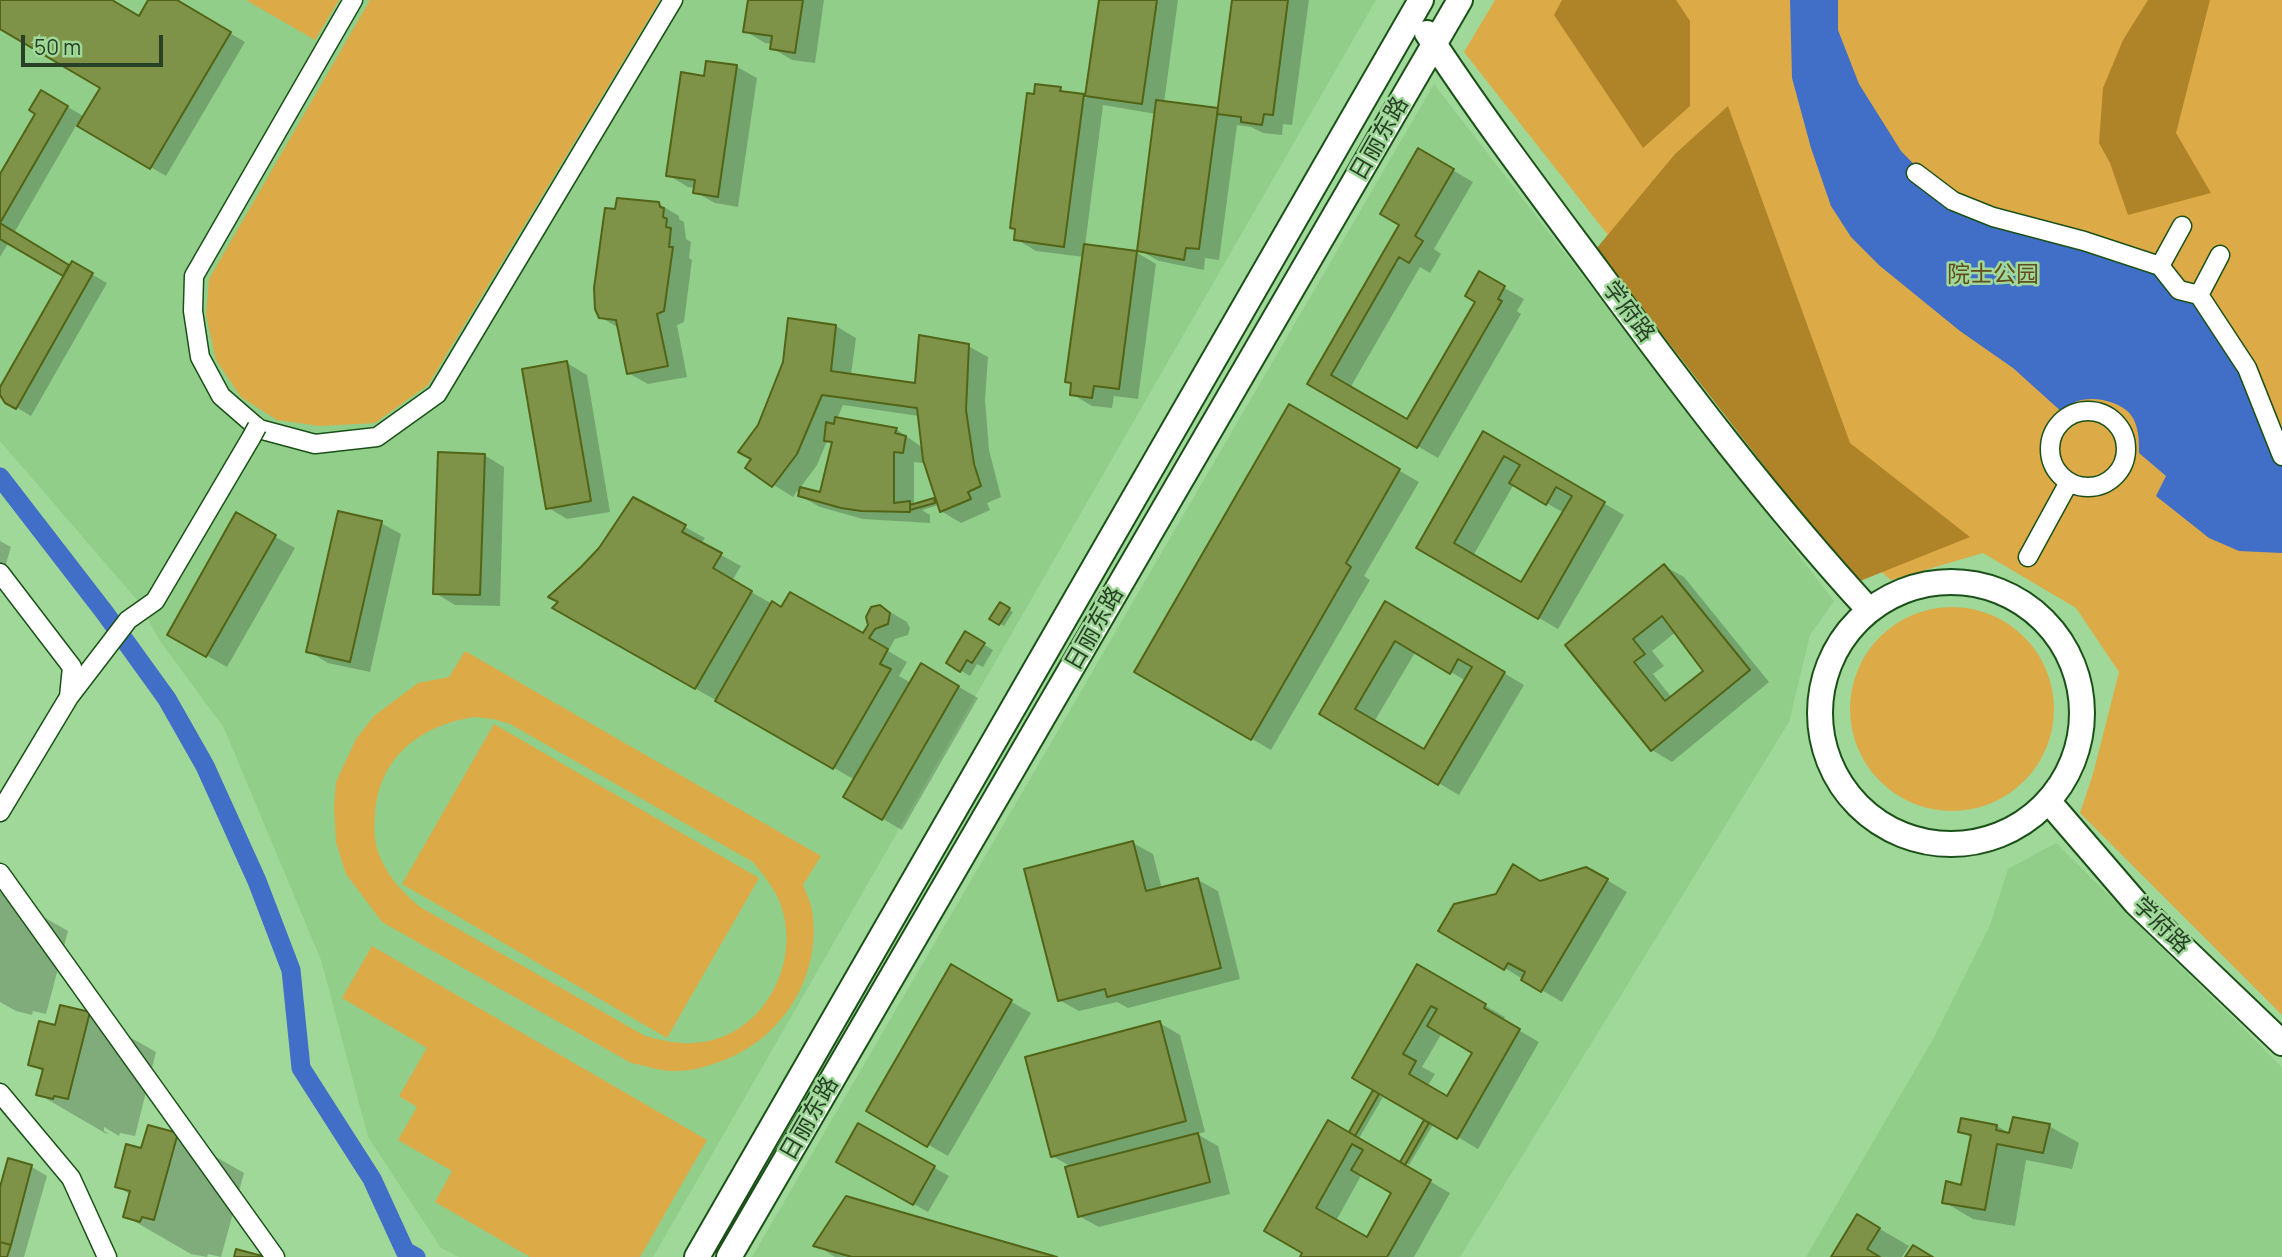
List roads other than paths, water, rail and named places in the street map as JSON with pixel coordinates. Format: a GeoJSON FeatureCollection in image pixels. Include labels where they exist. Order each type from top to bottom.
{"type":"FeatureCollection","features":[{"type":"Feature","properties":{"kind":"main road","name":"日丽东路"},"geometry":{"type":"LineString","coordinates":[[729,1257],[1460,0]]}},
{"type":"Feature","properties":{"kind":"main road","name":"日丽东路"},"geometry":{"type":"LineString","coordinates":[[697,1257],[1414,4]]}},
{"type":"Feature","properties":{"kind":"main road","name":"学府路"},"geometry":{"type":"LineString","coordinates":[[1414,4],[1435,44],[1470,98],[1632,318],[1803,538],[1869,610]]}},
{"type":"Feature","properties":{"kind":"main road"},"geometry":{"type":"LineString","coordinates":[[1960,581],[2008,593],[2048,622],[2074,663],[2083,712],[2075,760],[2049,802],[2015,829],[1974,844],[1931,844],[1890,830],[1855,804],[1831,768],[1820,726],[1823,683],[1840,643],[1869,610],[1912,587],[1960,581]]}},
{"type":"Feature","properties":{"kind":"main road","name":"学府路"},"geometry":{"type":"LineString","coordinates":[[2049,802],[2136,903],[2282,1043]]}},
{"type":"Feature","properties":{"kind":"street"},"geometry":{"type":"LineString","coordinates":[[353,0],[194,276],[193,311],[200,357],[221,396],[259,429],[314,444],[377,437],[437,394],[673,0]]}},
{"type":"Feature","properties":{"kind":"street"},"geometry":{"type":"LineString","coordinates":[[1916,173],[1953,201],[1993,217],[2084,241],[2160,266],[2179,290],[2199,295],[2247,368],[2282,456]]}},
{"type":"Feature","properties":{"kind":"street"},"geometry":{"type":"LineString","coordinates":[[2160,266],[2182,226]]}},
{"type":"Feature","properties":{"kind":"street"},"geometry":{"type":"LineString","coordinates":[[2199,295],[2220,254]]}},
{"type":"Feature","properties":{"kind":"street"},"geometry":{"type":"LineString","coordinates":[[2099,412],[2110,417],[2125,438],[2127,451],[2124,464],[2117,475],[2107,483],[2094,488],[2069,482],[2059,475],[2050,453],[2051,440],[2056,429],[2075,413],[2099,412]]}},
{"type":"Feature","properties":{"kind":"street"},"geometry":{"type":"LineString","coordinates":[[0,812],[69,698],[128,620],[155,601],[254,432]]}},
{"type":"Feature","properties":{"kind":"street"},"geometry":{"type":"LineString","coordinates":[[2028,557],[2069,482]]}},
{"type":"Feature","properties":{"kind":"street"},"geometry":{"type":"LineString","coordinates":[[0,573],[72,667],[69,698]]}},
{"type":"Feature","properties":{"kind":"street"},"geometry":{"type":"LineString","coordinates":[[0,873],[275,1257]]}},
{"type":"Feature","properties":{"kind":"street"},"geometry":{"type":"LineString","coordinates":[[0,1093],[71,1178],[107,1257]]}},
{"type":"Feature","properties":{"kind":"water"},"geometry":{"type":"Polygon","coordinates":[[[1790,0],[1838,0],[1838,30],[1859,84],[1901,151],[1939,190],[2134,257],[2211,313],[2260,420],[2272,458],[2282,464],[2282,553],[2239,551],[2209,538],[2156,496],[2166,476],[2139,453],[2136,424],[2126,410],[2113,403],[2089,399],[2075,402],[2063,413],[2013,368],[1960,331],[1880,266],[1851,237],[1831,206],[1811,148],[1792,78],[1790,0]]]}},
{"type":"Feature","properties":{"kind":"waterway"},"geometry":{"type":"LineString","coordinates":[[0,477],[105,613],[167,699],[205,766],[257,881],[291,970],[301,1068],[372,1179],[405,1251],[416,1257]]}},
{"type":"Feature","properties":{"kind":"park label","name":"院士公园"},"geometry":{"type":"Point","coordinates":[1993,276]}}]}
